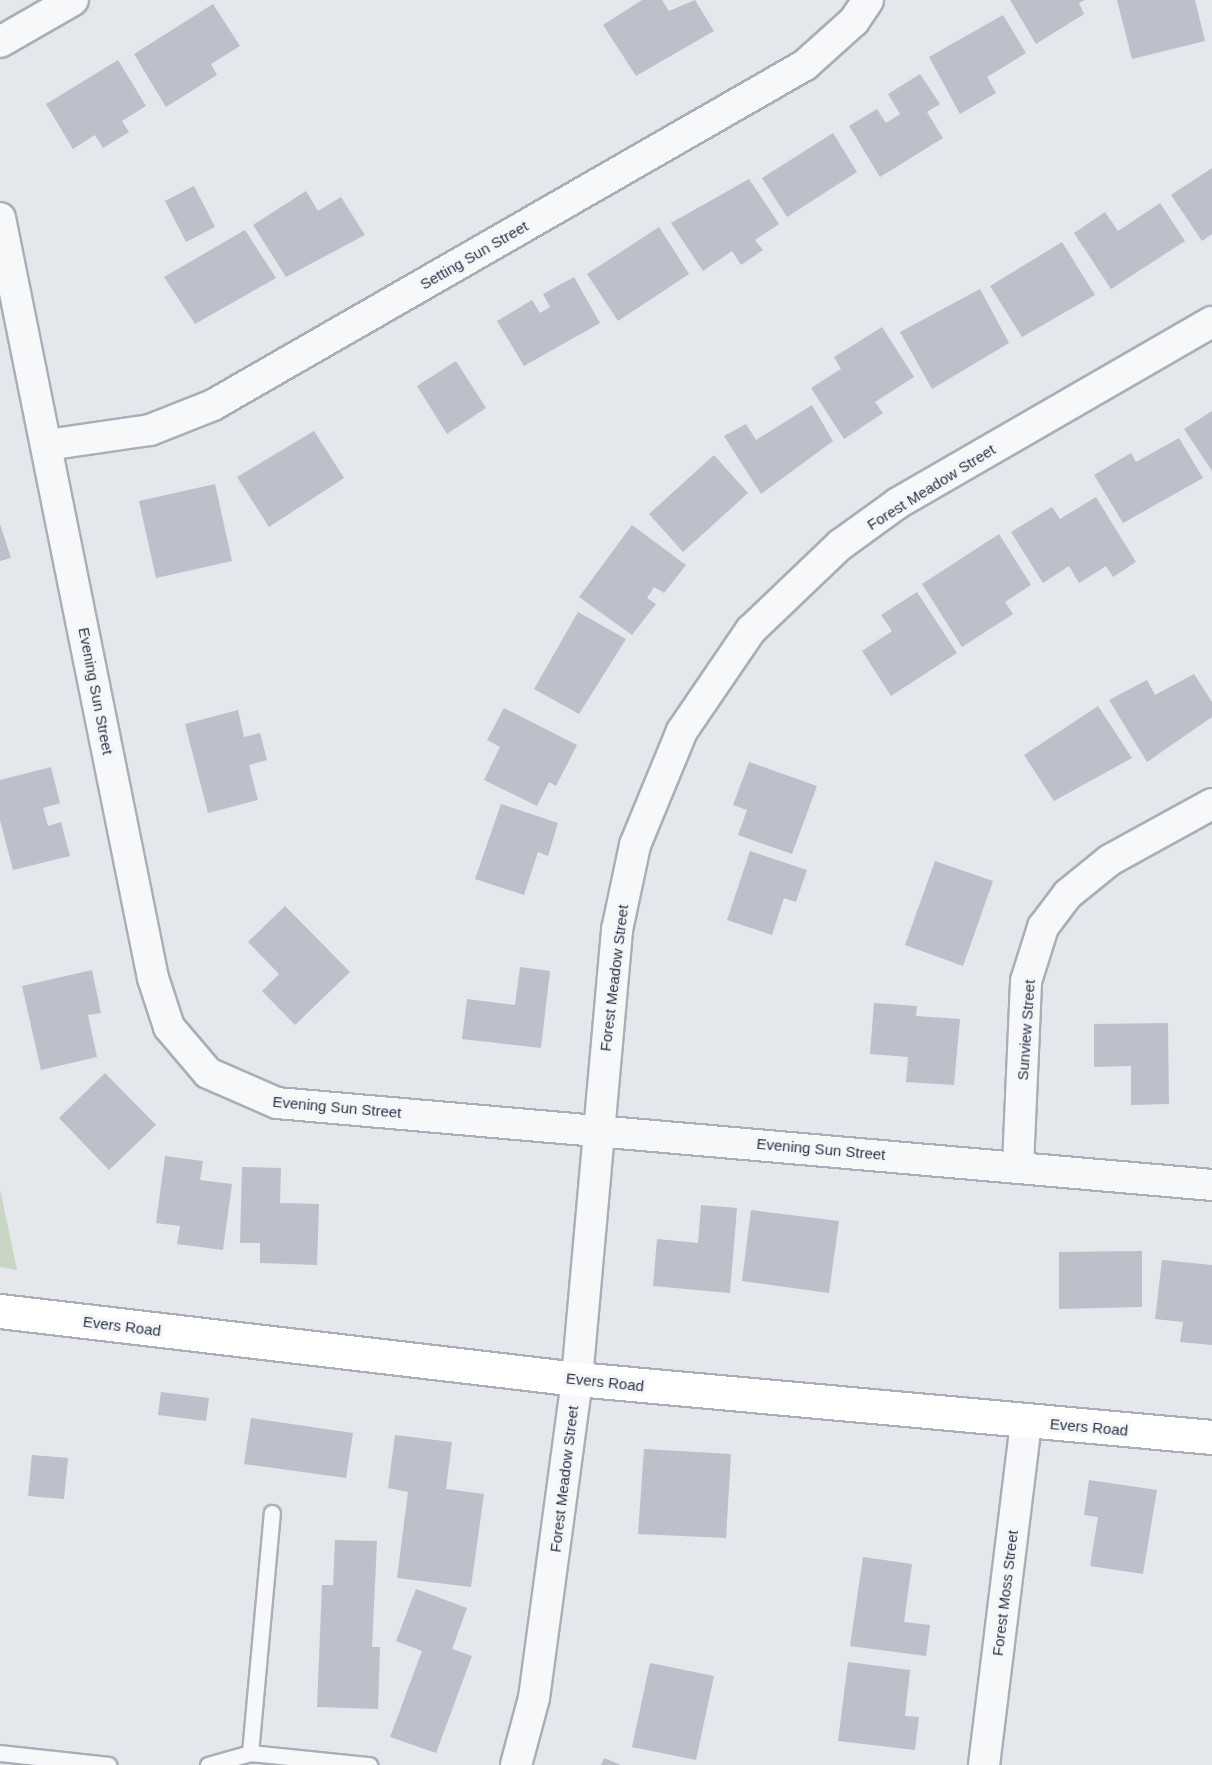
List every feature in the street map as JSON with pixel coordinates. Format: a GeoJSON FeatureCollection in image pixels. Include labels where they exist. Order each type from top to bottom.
{"type":"FeatureCollection","features":[{"type":"Feature","properties":{"kind":"main road","name":"Evers Road"},"geometry":{"type":"LineString","coordinates":[[0,1311],[577,1379],[1212,1437]]}},
{"type":"Feature","properties":{"kind":"street"},"geometry":{"type":"LineString","coordinates":[[0,42],[73,0]]}},
{"type":"Feature","properties":{"kind":"street","name":"Setting Sun Street"},"geometry":{"type":"LineString","coordinates":[[47,445],[150,430],[213,405],[805,65],[854,21],[868,0]]}},
{"type":"Feature","properties":{"kind":"street","name":"Evening Sun Street"},"geometry":{"type":"LineString","coordinates":[[0,218],[153,978],[177,1040],[208,1073],[262,1100],[1212,1185]]}},
{"type":"Feature","properties":{"kind":"street","name":"Forest Meadow Street"},"geometry":{"type":"LineString","coordinates":[[516,1765],[534,1698],[577,1379],[597,1130],[617,930],[635,845],[682,731],[720,670],[794,585],[898,503],[1212,322]]}},
{"type":"Feature","properties":{"kind":"street","name":"Sunview Street"},"geometry":{"type":"LineString","coordinates":[[1018,1166],[1026,981],[1043,927],[1068,894],[1110,860],[1212,804]]}},
{"type":"Feature","properties":{"kind":"street","name":"Forest Moss Street"},"geometry":{"type":"LineString","coordinates":[[984,1765],[1026,1421]]}},
{"type":"Feature","properties":{"kind":"lane"},"geometry":{"type":"LineString","coordinates":[[250,1753],[272,1513]]}},
{"type":"Feature","properties":{"kind":"lane"},"geometry":{"type":"LineString","coordinates":[[0,1753],[73,1763],[108,1765]]}},
{"type":"Feature","properties":{"kind":"lane"},"geometry":{"type":"LineString","coordinates":[[208,1765],[250,1753],[369,1765]]}},
{"type":"Feature","properties":{"kind":"green space"},"geometry":{"type":"Polygon","coordinates":[[[0,1189],[17,1270],[0,1267],[0,1189]]]}},
{"type":"Feature","properties":{"kind":"building"},"geometry":{"type":"Polygon","coordinates":[[[642,0],[662,0],[669,11],[695,0],[714,31],[636,76],[603,25],[642,0]]]}},
{"type":"Feature","properties":{"kind":"building"},"geometry":{"type":"Polygon","coordinates":[[[1010,0],[1085,0],[1079,3],[1084,14],[1036,44],[1010,0]]]}},
{"type":"Feature","properties":{"kind":"building"},"geometry":{"type":"Polygon","coordinates":[[[1117,0],[1195,0],[1205,41],[1132,59],[1117,0]]]}},
{"type":"Feature","properties":{"kind":"building"},"geometry":{"type":"Polygon","coordinates":[[[213,4],[240,46],[211,64],[217,75],[166,107],[134,54],[213,4]]]}},
{"type":"Feature","properties":{"kind":"building"},"geometry":{"type":"Polygon","coordinates":[[[1003,15],[1026,53],[987,77],[996,93],[960,114],[929,57],[1003,15]]]}},
{"type":"Feature","properties":{"kind":"building"},"geometry":{"type":"Polygon","coordinates":[[[118,60],[146,106],[122,121],[129,132],[103,148],[95,135],[73,149],[46,104],[118,60]]]}},
{"type":"Feature","properties":{"kind":"building"},"geometry":{"type":"Polygon","coordinates":[[[920,74],[940,104],[927,112],[943,138],[880,177],[849,126],[877,109],[886,123],[900,114],[888,94],[920,74]]]}},
{"type":"Feature","properties":{"kind":"building"},"geometry":{"type":"Polygon","coordinates":[[[833,133],[857,172],[787,217],[762,178],[833,133]]]}},
{"type":"Feature","properties":{"kind":"building"},"geometry":{"type":"Polygon","coordinates":[[[1212,168],[1212,234],[1202,241],[1171,195],[1212,168]]]}},
{"type":"Feature","properties":{"kind":"building"},"geometry":{"type":"Polygon","coordinates":[[[749,179],[779,224],[755,240],[763,250],[741,265],[732,251],[703,271],[671,223],[749,179]]]}},
{"type":"Feature","properties":{"kind":"building"},"geometry":{"type":"Polygon","coordinates":[[[194,186],[215,227],[186,242],[165,201],[194,186]]]}},
{"type":"Feature","properties":{"kind":"building"},"geometry":{"type":"Polygon","coordinates":[[[306,191],[318,211],[341,197],[365,235],[286,277],[253,225],[306,191]]]}},
{"type":"Feature","properties":{"kind":"building"},"geometry":{"type":"Polygon","coordinates":[[[1160,203],[1185,241],[1111,289],[1074,233],[1105,212],[1118,231],[1160,203]]]}},
{"type":"Feature","properties":{"kind":"building"},"geometry":{"type":"Polygon","coordinates":[[[659,227],[689,274],[618,321],[587,274],[659,227]]]}},
{"type":"Feature","properties":{"kind":"building"},"geometry":{"type":"Polygon","coordinates":[[[245,230],[276,278],[195,324],[164,277],[245,230]]]}},
{"type":"Feature","properties":{"kind":"building"},"geometry":{"type":"Polygon","coordinates":[[[1062,242],[1095,295],[1022,337],[990,286],[1062,242]]]}},
{"type":"Feature","properties":{"kind":"building"},"geometry":{"type":"Polygon","coordinates":[[[574,277],[600,323],[524,366],[497,321],[532,300],[540,313],[550,307],[543,294],[574,277]]]}},
{"type":"Feature","properties":{"kind":"building"},"geometry":{"type":"Polygon","coordinates":[[[980,289],[1009,343],[932,389],[900,332],[980,289]]]}},
{"type":"Feature","properties":{"kind":"building"},"geometry":{"type":"Polygon","coordinates":[[[882,327],[914,377],[875,402],[883,413],[844,439],[811,388],[841,369],[834,357],[882,327]]]}},
{"type":"Feature","properties":{"kind":"building"},"geometry":{"type":"Polygon","coordinates":[[[456,361],[486,408],[447,434],[417,386],[456,361]]]}},
{"type":"Feature","properties":{"kind":"building"},"geometry":{"type":"Polygon","coordinates":[[[812,405],[833,441],[761,494],[724,436],[746,424],[756,440],[812,405]]]}},
{"type":"Feature","properties":{"kind":"building"},"geometry":{"type":"Polygon","coordinates":[[[1212,411],[1212,471],[1184,429],[1212,411]]]}},
{"type":"Feature","properties":{"kind":"building"},"geometry":{"type":"Polygon","coordinates":[[[314,431],[344,478],[269,527],[237,477],[314,431]]]}},
{"type":"Feature","properties":{"kind":"building"},"geometry":{"type":"Polygon","coordinates":[[[1179,438],[1203,478],[1123,523],[1094,475],[1131,453],[1136,462],[1179,438]]]}},
{"type":"Feature","properties":{"kind":"building"},"geometry":{"type":"Polygon","coordinates":[[[714,455],[748,493],[683,552],[649,514],[714,455]]]}},
{"type":"Feature","properties":{"kind":"building"},"geometry":{"type":"Polygon","coordinates":[[[215,484],[232,561],[156,578],[139,501],[215,484]]]}},
{"type":"Feature","properties":{"kind":"building"},"geometry":{"type":"Polygon","coordinates":[[[1096,497],[1136,562],[1113,577],[1106,566],[1079,583],[1069,566],[1043,583],[1011,532],[1052,507],[1060,519],[1096,497]]]}},
{"type":"Feature","properties":{"kind":"building"},"geometry":{"type":"Polygon","coordinates":[[[0,524],[11,558],[0,561],[0,524]]]}},
{"type":"Feature","properties":{"kind":"building"},"geometry":{"type":"Polygon","coordinates":[[[632,525],[686,565],[664,593],[654,587],[647,598],[656,604],[632,635],[579,597],[632,525]]]}},
{"type":"Feature","properties":{"kind":"building"},"geometry":{"type":"Polygon","coordinates":[[[999,534],[1031,585],[1005,602],[1013,614],[962,647],[922,584],[999,534]]]}},
{"type":"Feature","properties":{"kind":"building"},"geometry":{"type":"Polygon","coordinates":[[[917,592],[957,653],[891,696],[862,651],[892,631],[881,615],[917,592]]]}},
{"type":"Feature","properties":{"kind":"building"},"geometry":{"type":"Polygon","coordinates":[[[578,612],[626,639],[579,714],[534,689],[578,612]]]}},
{"type":"Feature","properties":{"kind":"building"},"geometry":{"type":"Polygon","coordinates":[[[1194,674],[1212,702],[1212,717],[1147,762],[1109,700],[1147,680],[1155,695],[1194,674]]]}},
{"type":"Feature","properties":{"kind":"building"},"geometry":{"type":"Polygon","coordinates":[[[1098,706],[1132,758],[1054,801],[1024,755],[1098,706]]]}},
{"type":"Feature","properties":{"kind":"building"},"geometry":{"type":"Polygon","coordinates":[[[504,708],[577,745],[556,786],[549,782],[537,806],[484,780],[500,747],[487,740],[504,708]]]}},
{"type":"Feature","properties":{"kind":"building"},"geometry":{"type":"Polygon","coordinates":[[[238,710],[244,737],[260,733],[267,760],[249,765],[258,800],[208,813],[185,724],[238,710]]]}},
{"type":"Feature","properties":{"kind":"building"},"geometry":{"type":"Polygon","coordinates":[[[749,762],[817,786],[792,854],[738,835],[747,810],[733,805],[749,762]]]}},
{"type":"Feature","properties":{"kind":"building"},"geometry":{"type":"Polygon","coordinates":[[[51,767],[60,803],[43,808],[48,826],[61,822],[70,856],[13,870],[0,820],[0,780],[51,767]]]}},
{"type":"Feature","properties":{"kind":"building"},"geometry":{"type":"Polygon","coordinates":[[[501,804],[558,823],[548,856],[538,852],[524,895],[475,879],[501,804]]]}},
{"type":"Feature","properties":{"kind":"building"},"geometry":{"type":"Polygon","coordinates":[[[750,851],[807,870],[796,902],[784,898],[772,935],[727,920],[750,851]]]}},
{"type":"Feature","properties":{"kind":"building"},"geometry":{"type":"Polygon","coordinates":[[[935,861],[993,881],[963,966],[905,945],[935,861]]]}},
{"type":"Feature","properties":{"kind":"building"},"geometry":{"type":"Polygon","coordinates":[[[285,906],[350,972],[295,1025],[262,991],[279,974],[248,942],[285,906]]]}},
{"type":"Feature","properties":{"kind":"building"},"geometry":{"type":"Polygon","coordinates":[[[520,967],[550,971],[541,1048],[462,1039],[467,999],[515,1005],[520,967]]]}},
{"type":"Feature","properties":{"kind":"building"},"geometry":{"type":"Polygon","coordinates":[[[92,970],[101,1013],[88,1015],[97,1057],[41,1070],[22,986],[92,970]]]}},
{"type":"Feature","properties":{"kind":"building"},"geometry":{"type":"Polygon","coordinates":[[[874,1003],[917,1006],[916,1016],[960,1019],[954,1085],[906,1082],[908,1057],[870,1054],[874,1003]]]}},
{"type":"Feature","properties":{"kind":"building"},"geometry":{"type":"Polygon","coordinates":[[[1168,1023],[1169,1104],[1131,1105],[1131,1066],[1094,1067],[1094,1024],[1168,1023]]]}},
{"type":"Feature","properties":{"kind":"building"},"geometry":{"type":"Polygon","coordinates":[[[105,1073],[156,1125],[109,1170],[59,1118],[105,1073]]]}},
{"type":"Feature","properties":{"kind":"building"},"geometry":{"type":"Polygon","coordinates":[[[165,1156],[203,1161],[200,1180],[232,1184],[223,1250],[177,1244],[180,1226],[156,1223],[165,1156]]]}},
{"type":"Feature","properties":{"kind":"building"},"geometry":{"type":"Polygon","coordinates":[[[242,1167],[281,1168],[280,1203],[319,1204],[317,1265],[260,1263],[260,1243],[240,1243],[242,1167]]]}},
{"type":"Feature","properties":{"kind":"building"},"geometry":{"type":"Polygon","coordinates":[[[701,1205],[737,1208],[730,1293],[653,1286],[657,1239],[698,1243],[701,1205]]]}},
{"type":"Feature","properties":{"kind":"building"},"geometry":{"type":"Polygon","coordinates":[[[751,1210],[839,1221],[829,1293],[742,1281],[751,1210]]]}},
{"type":"Feature","properties":{"kind":"building"},"geometry":{"type":"Polygon","coordinates":[[[1142,1251],[1142,1307],[1059,1309],[1059,1252],[1142,1251]]]}},
{"type":"Feature","properties":{"kind":"building"},"geometry":{"type":"Polygon","coordinates":[[[1162,1260],[1212,1265],[1212,1345],[1180,1342],[1183,1322],[1155,1319],[1162,1260]]]}},
{"type":"Feature","properties":{"kind":"building"},"geometry":{"type":"Polygon","coordinates":[[[161,1392],[209,1398],[206,1421],[158,1415],[161,1392]]]}},
{"type":"Feature","properties":{"kind":"building"},"geometry":{"type":"Polygon","coordinates":[[[251,1418],[353,1433],[346,1478],[244,1464],[251,1418]]]}},
{"type":"Feature","properties":{"kind":"building"},"geometry":{"type":"Polygon","coordinates":[[[395,1435],[452,1442],[446,1489],[484,1494],[471,1587],[397,1578],[408,1492],[388,1488],[395,1435]]]}},
{"type":"Feature","properties":{"kind":"building"},"geometry":{"type":"Polygon","coordinates":[[[644,1449],[731,1454],[726,1538],[638,1534],[644,1449]]]}},
{"type":"Feature","properties":{"kind":"building"},"geometry":{"type":"Polygon","coordinates":[[[32,1455],[68,1458],[64,1499],[28,1496],[32,1455]]]}},
{"type":"Feature","properties":{"kind":"building"},"geometry":{"type":"Polygon","coordinates":[[[1089,1480],[1157,1490],[1143,1574],[1090,1566],[1098,1517],[1084,1515],[1089,1480]]]}},
{"type":"Feature","properties":{"kind":"building"},"geometry":{"type":"Polygon","coordinates":[[[335,1540],[377,1541],[372,1647],[380,1647],[378,1709],[317,1707],[322,1585],[333,1585],[335,1540]]]}},
{"type":"Feature","properties":{"kind":"building"},"geometry":{"type":"Polygon","coordinates":[[[863,1557],[912,1564],[904,1622],[930,1625],[926,1656],[850,1646],[863,1557]]]}},
{"type":"Feature","properties":{"kind":"building"},"geometry":{"type":"Polygon","coordinates":[[[416,1589],[467,1608],[452,1649],[472,1656],[436,1753],[390,1737],[422,1651],[396,1641],[416,1589]]]}},
{"type":"Feature","properties":{"kind":"building"},"geometry":{"type":"Polygon","coordinates":[[[848,1662],[910,1670],[905,1716],[919,1717],[915,1750],[838,1741],[848,1662]]]}},
{"type":"Feature","properties":{"kind":"building"},"geometry":{"type":"Polygon","coordinates":[[[650,1663],[714,1676],[696,1760],[632,1747],[650,1663]]]}},
{"type":"Feature","properties":{"kind":"building"},"geometry":{"type":"Polygon","coordinates":[[[604,1758],[621,1765],[601,1765],[604,1758]]]}}]}
